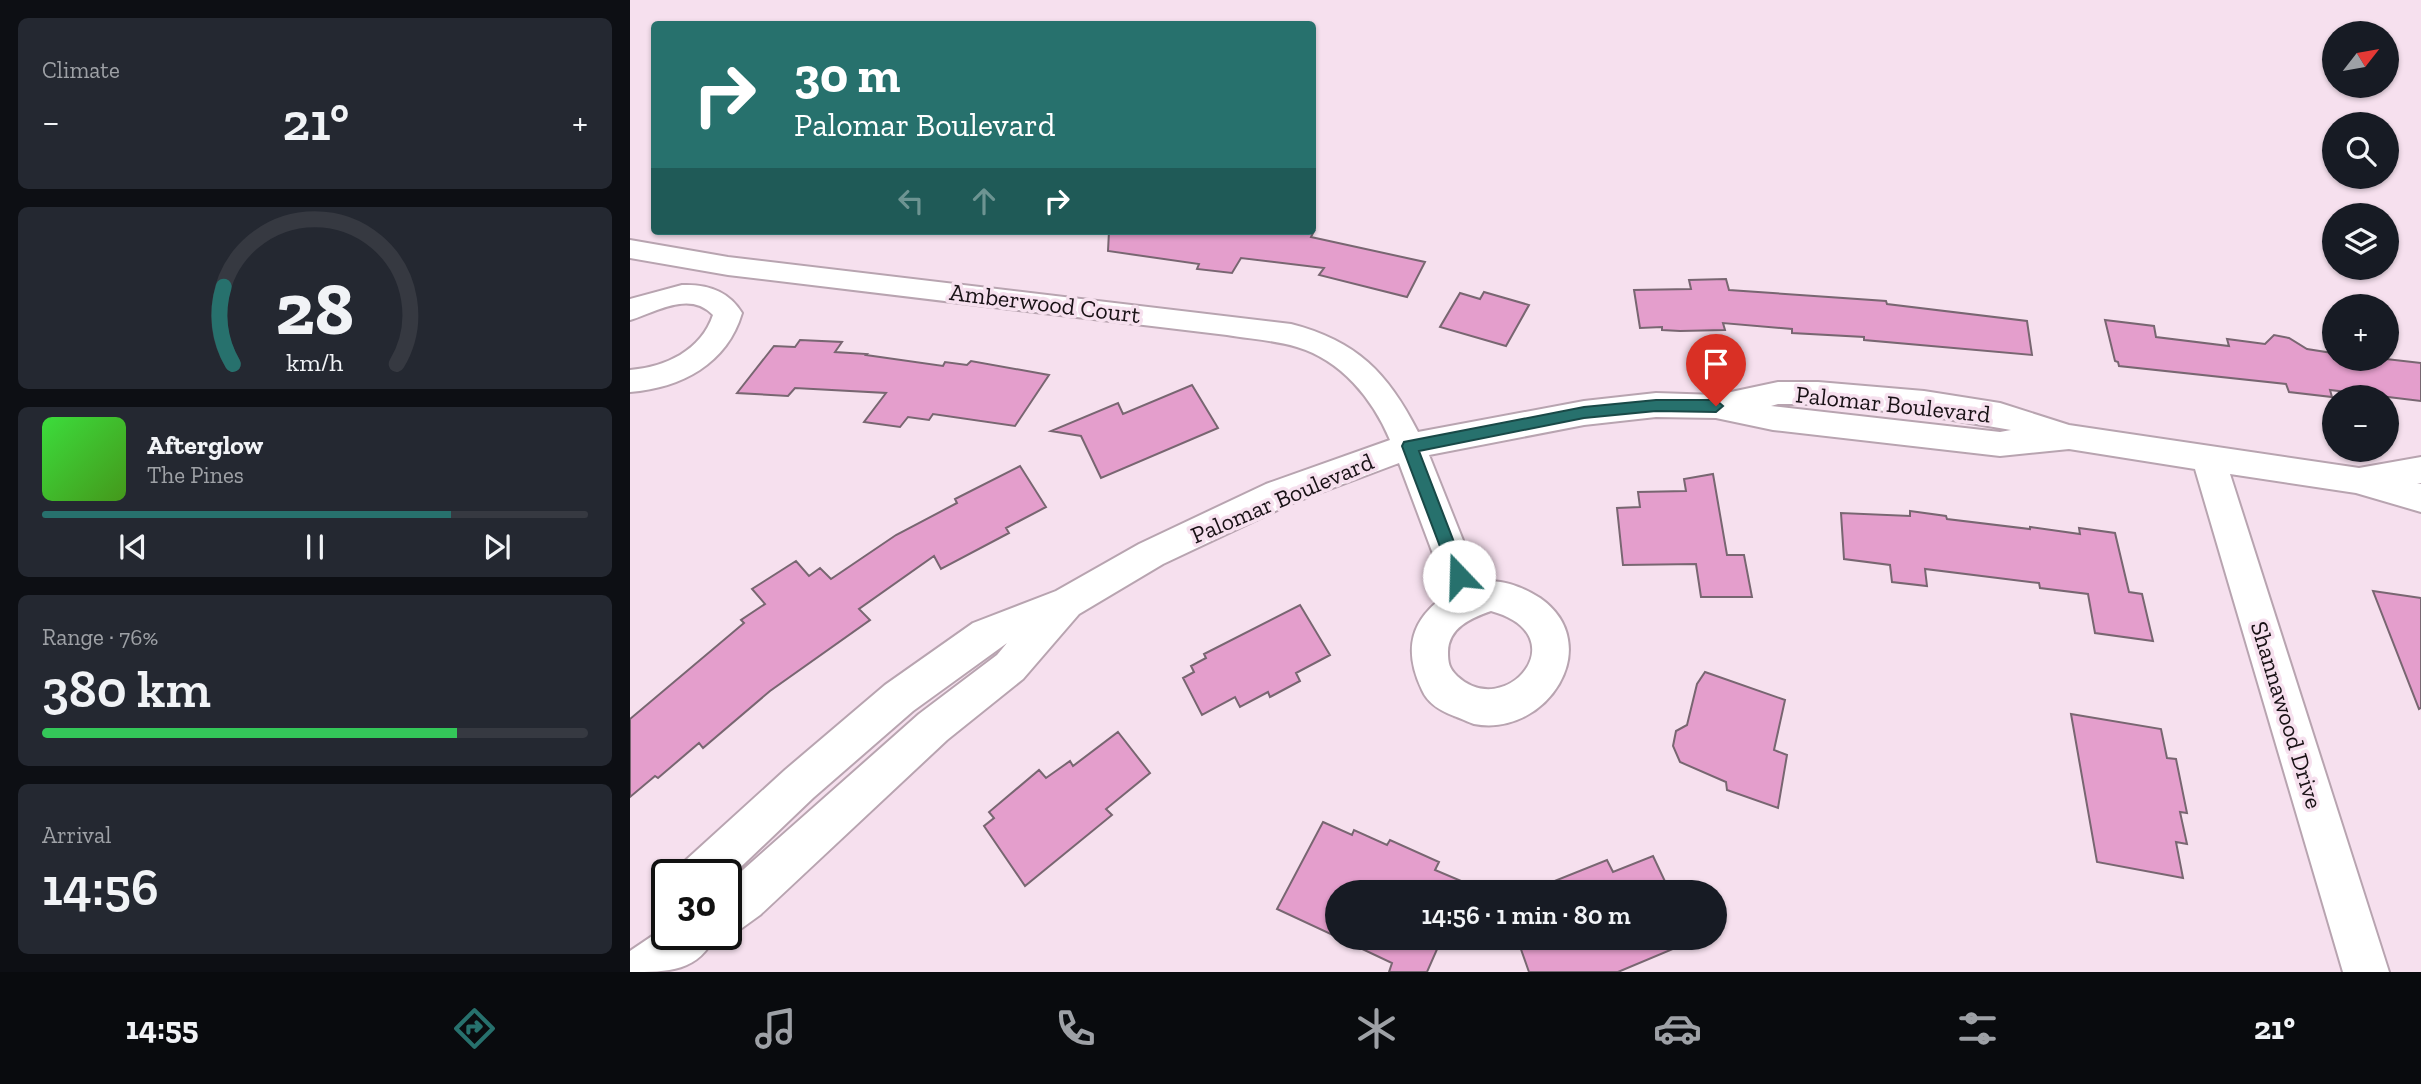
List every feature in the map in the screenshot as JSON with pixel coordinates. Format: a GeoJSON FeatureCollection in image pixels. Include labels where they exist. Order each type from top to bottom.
{"type":"FeatureCollection","features":[{"type":"Feature","properties":{"kind":"street","name":"Amberwood Court"},"geometry":{"type":"LineString","coordinates":[[630,249],[729,265],[1278,333],[1326,346],[1356,367],[1385,398],[1410,446],[1468,599]]}},
{"type":"Feature","properties":{"kind":"street"},"geometry":{"type":"LineString","coordinates":[[703,295],[729,265]]}},
{"type":"Feature","properties":{"kind":"street"},"geometry":{"type":"LineString","coordinates":[[630,310],[654,300],[680,294],[703,295],[720,301],[728,313],[725,328],[713,346],[691,362],[664,374],[630,381]]}},
{"type":"Feature","properties":{"kind":"street","name":"Palomar Boulevard"},"geometry":{"type":"LineString","coordinates":[[718,859],[799,783],[899,698],[986,635],[1069,602],[1151,554],[1278,494],[1410,446],[1584,413],[1656,405],[1716,406],[1773,418],[2000,443],[2069,437],[2356,480],[2421,498]]}},
{"type":"Feature","properties":{"kind":"street","name":"Shannawood Drive"},"geometry":{"type":"LineString","coordinates":[[2208,457],[2366,972]]}},
{"type":"Feature","properties":{"kind":"street","name":"Palomar Boulevard"},"geometry":{"type":"LineString","coordinates":[[2356,480],[2421,471]]}},
{"type":"Feature","properties":{"kind":"street","name":"Palomar Boulevard"},"geometry":{"type":"LineString","coordinates":[[742,900],[933,727],[1010,667],[1069,602]]}},
{"type":"Feature","properties":{"kind":"street"},"geometry":{"type":"LineString","coordinates":[[631,972],[651,944]]}},
{"type":"Feature","properties":{"kind":"street"},"geometry":{"type":"LineString","coordinates":[[640,972],[671,950]]}},
{"type":"Feature","properties":{"kind":"building"},"geometry":{"type":"Polygon","coordinates":[[[1109,235],[1312,235],[1311,237],[1425,262],[1407,297],[1319,275],[1324,268],[1241,258],[1232,273],[1197,269],[1199,264],[1108,251],[1109,235]]]}},
{"type":"Feature","properties":{"kind":"building"},"geometry":{"type":"Polygon","coordinates":[[[1726,279],[1729,290],[1886,301],[1887,304],[2027,321],[2032,355],[1864,340],[1864,337],[1792,333],[1792,329],[1723,323],[1725,330],[1640,328],[1634,290],[1691,289],[1689,280],[1726,279]]]}},
{"type":"Feature","properties":{"kind":"building"},"geometry":{"type":"Polygon","coordinates":[[[1484,292],[1529,305],[1506,346],[1440,327],[1460,293],[1480,299],[1484,292]]]}},
{"type":"Feature","properties":{"kind":"building"},"geometry":{"type":"Polygon","coordinates":[[[2105,320],[2154,326],[2156,337],[2229,346],[2227,339],[2265,344],[2274,335],[2289,338],[2307,349],[2322,351],[2322,371],[2399,371],[2399,360],[2421,363],[2421,401],[2399,398],[2399,385],[2322,385],[2322,396],[2289,392],[2286,384],[2119,366],[2115,361],[2105,320]]]}},
{"type":"Feature","properties":{"kind":"building"},"geometry":{"type":"Polygon","coordinates":[[[800,340],[842,342],[835,352],[867,354],[943,366],[945,362],[967,365],[971,361],[1049,375],[1015,426],[933,414],[929,420],[908,417],[900,427],[864,422],[886,393],[795,388],[788,396],[737,393],[774,346],[795,347],[800,340]]]}},
{"type":"Feature","properties":{"kind":"building"},"geometry":{"type":"Polygon","coordinates":[[[1192,385],[1218,428],[1101,478],[1081,436],[1051,431],[1118,403],[1123,414],[1192,385]]]}},
{"type":"Feature","properties":{"kind":"building"},"geometry":{"type":"Polygon","coordinates":[[[1020,466],[1046,507],[1006,528],[1009,533],[941,569],[934,556],[859,609],[870,620],[770,691],[703,748],[699,743],[658,778],[655,776],[630,797],[630,719],[744,623],[741,620],[765,604],[752,589],[796,561],[809,576],[820,568],[831,579],[896,535],[957,503],[955,499],[1020,466]]]}},
{"type":"Feature","properties":{"kind":"building"},"geometry":{"type":"Polygon","coordinates":[[[1713,474],[1727,555],[1744,555],[1752,597],[1701,597],[1696,564],[1623,565],[1617,508],[1640,507],[1638,492],[1686,491],[1684,479],[1713,474]]]}},
{"type":"Feature","properties":{"kind":"building"},"geometry":{"type":"Polygon","coordinates":[[[1910,511],[1946,516],[1947,519],[2030,529],[2080,534],[2079,528],[2115,533],[2129,592],[2142,594],[2153,641],[2095,633],[2088,594],[2040,588],[2039,583],[1925,569],[1927,586],[1892,582],[1890,565],[1844,559],[1841,513],[1910,516],[1910,511]]]}},
{"type":"Feature","properties":{"kind":"building"},"geometry":{"type":"Polygon","coordinates":[[[2373,591],[2421,598],[2419,709],[2373,591]]]}},
{"type":"Feature","properties":{"kind":"building"},"geometry":{"type":"Polygon","coordinates":[[[1300,605],[1330,655],[1296,673],[1300,681],[1270,697],[1268,692],[1240,707],[1235,697],[1202,715],[1183,678],[1194,672],[1191,666],[1206,658],[1204,654],[1300,605]]]}},
{"type":"Feature","properties":{"kind":"building"},"geometry":{"type":"Polygon","coordinates":[[[1705,672],[1785,700],[1774,750],[1787,755],[1778,808],[1727,790],[1726,782],[1680,762],[1673,746],[1676,731],[1687,725],[1697,684],[1705,672]]]}},
{"type":"Feature","properties":{"kind":"building"},"geometry":{"type":"Polygon","coordinates":[[[2071,714],[2161,729],[2167,758],[2176,759],[2187,813],[2180,812],[2187,844],[2176,842],[2183,878],[2097,862],[2071,714]]]}},
{"type":"Feature","properties":{"kind":"building"},"geometry":{"type":"Polygon","coordinates":[[[1118,732],[1150,773],[1106,809],[1112,815],[1025,886],[984,826],[994,818],[989,812],[1039,770],[1046,778],[1070,761],[1073,766],[1118,732]]]}},
{"type":"Feature","properties":{"kind":"building"},"geometry":{"type":"Polygon","coordinates":[[[1323,822],[1352,835],[1354,830],[1387,845],[1390,840],[1439,862],[1435,870],[1459,880],[1325,880],[1325,931],[1277,909],[1323,822]]]}},
{"type":"Feature","properties":{"kind":"building"},"geometry":{"type":"Polygon","coordinates":[[[1653,856],[1664,880],[1557,880],[1607,860],[1613,872],[1653,856]]]}},
{"type":"Feature","properties":{"kind":"building"},"geometry":{"type":"Polygon","coordinates":[[[1364,950],[1437,950],[1427,972],[1389,972],[1392,963],[1364,950]]]}},
{"type":"Feature","properties":{"kind":"building"},"geometry":{"type":"Polygon","coordinates":[[[1521,950],[1671,950],[1618,972],[1529,972],[1521,950]]]}},
{"type":"Feature","properties":{"kind":"route"},"geometry":{"type":"LineString","coordinates":[[1459,576],[1410,446],[1584,413],[1656,405],[1716,406]]}}]}
